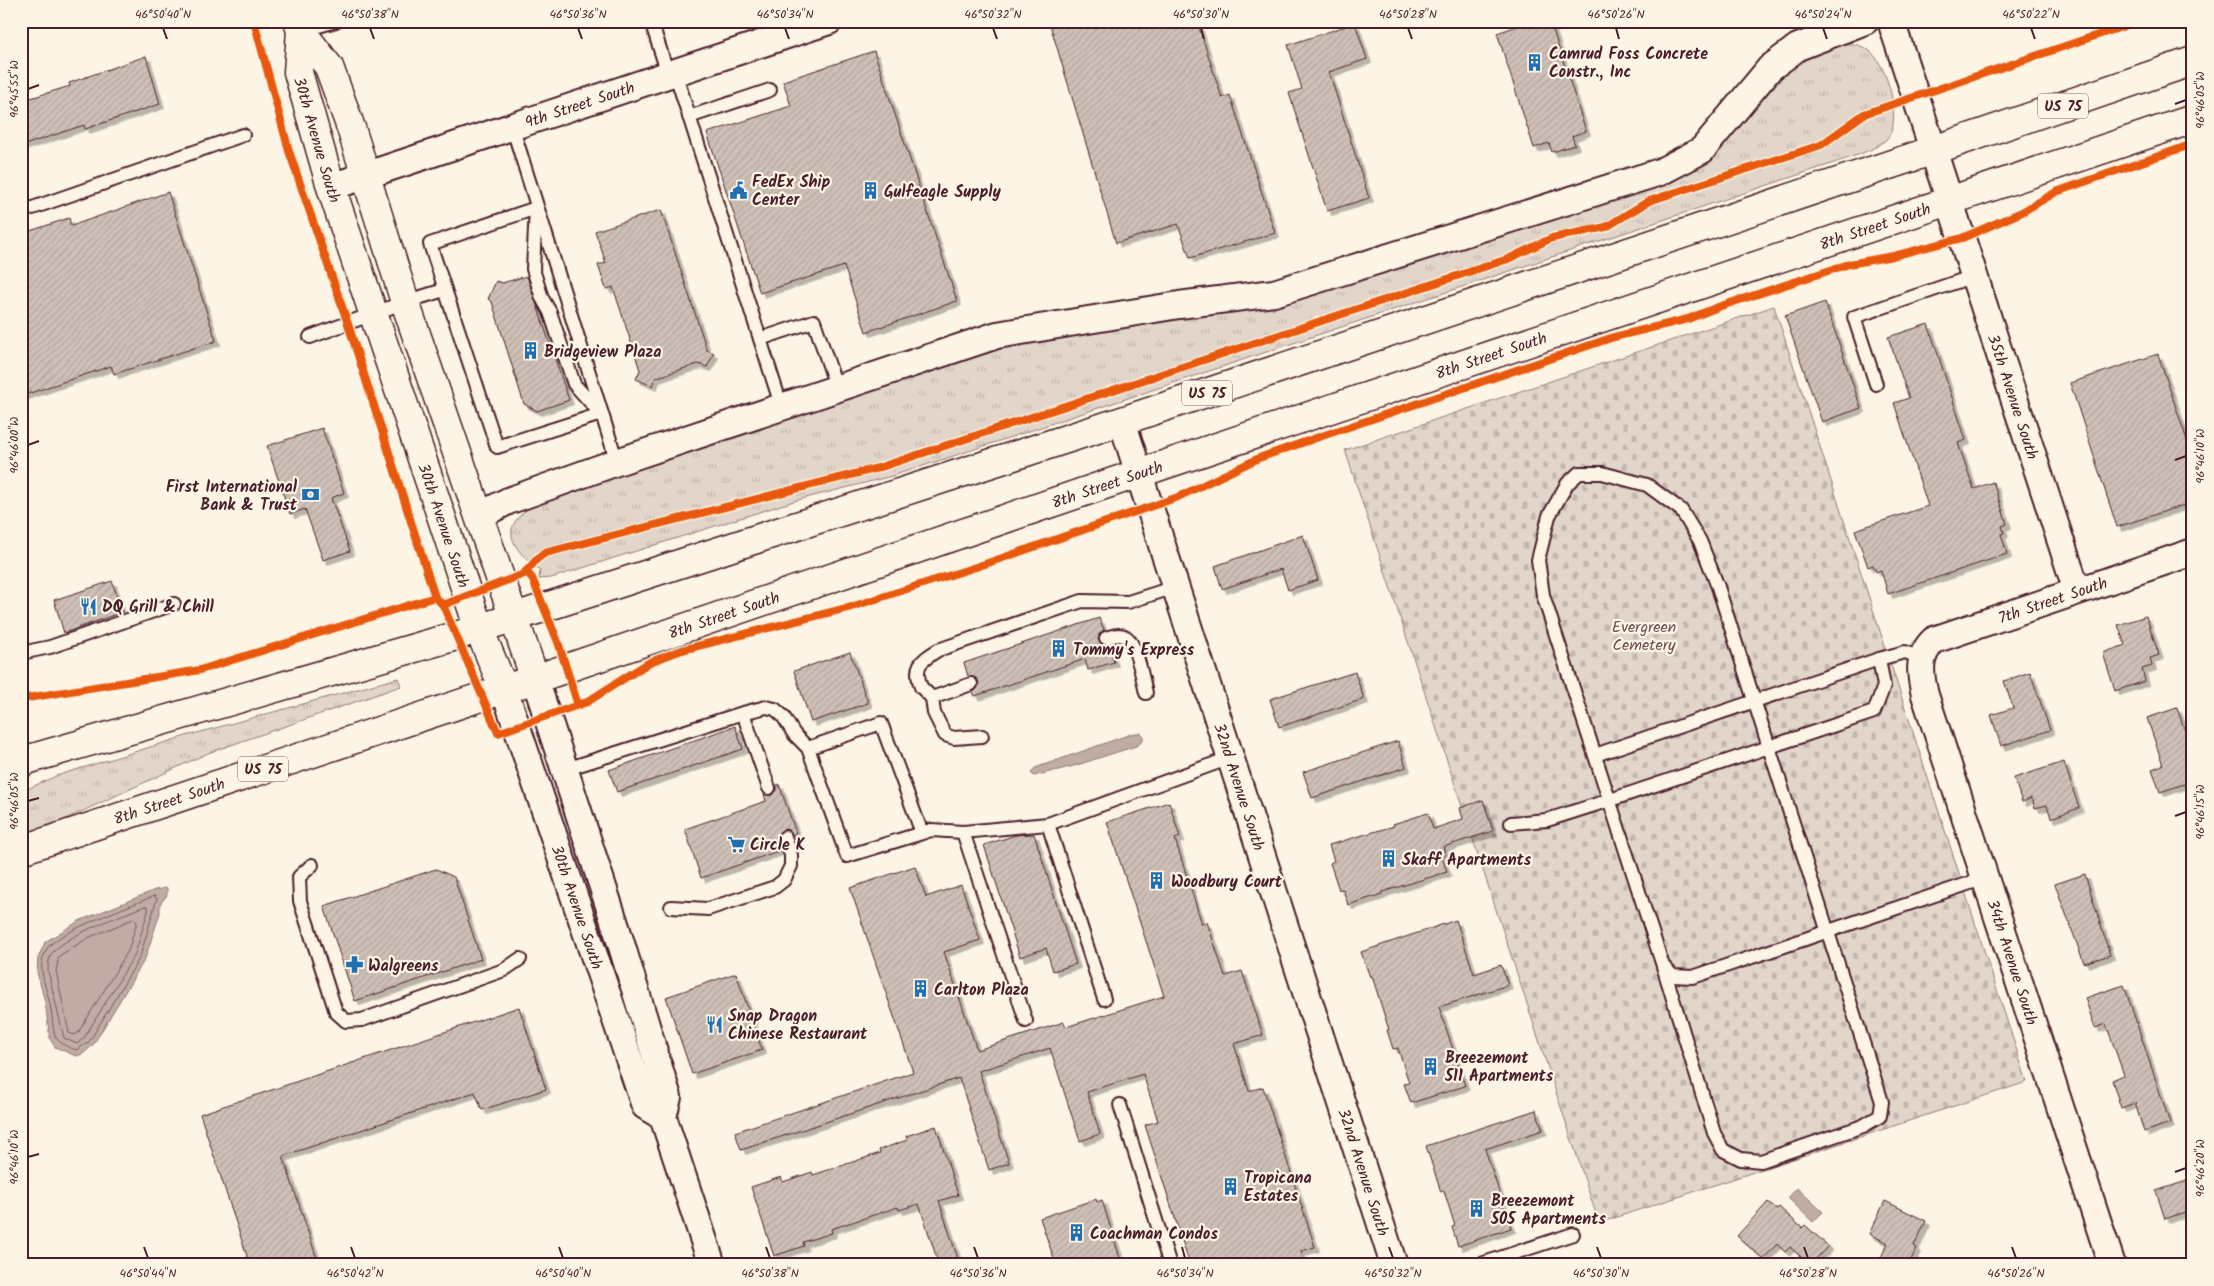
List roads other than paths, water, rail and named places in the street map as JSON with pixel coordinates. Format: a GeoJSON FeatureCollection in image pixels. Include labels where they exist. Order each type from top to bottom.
{"type":"FeatureCollection","features":[{"type":"Feature","properties":{"kind":"main road","name":"30th Avenue South"},"geometry":{"type":"LineString","coordinates":[[300,26],[329,67],[351,128],[364,175],[405,302],[535,680]]}},
{"type":"Feature","properties":{"kind":"main road","name":"30th Avenue South"},"geometry":{"type":"LineString","coordinates":[[300,26],[298,72],[331,187],[479,629],[504,689]]}},
{"type":"Feature","properties":{"kind":"main road","name":"US 75"},"geometry":{"type":"LineString","coordinates":[[23,762],[479,629],[1122,422],[2193,62]]}},
{"type":"Feature","properties":{"kind":"main road","name":"8th Street South"},"geometry":{"type":"LineString","coordinates":[[21,850],[535,680],[1138,474],[2193,119]]}},
{"type":"Feature","properties":{"kind":"street","name":"9th Street South"},"geometry":{"type":"LineString","coordinates":[[331,187],[672,73],[789,27],[829,21]]}},
{"type":"Feature","properties":{"kind":"street"},"geometry":{"type":"LineString","coordinates":[[480,516],[508,501],[617,462],[997,335],[1179,305],[1274,293],[1660,172],[1702,150],[1770,68],[1798,47],[1865,21]]}},
{"type":"Feature","properties":{"kind":"street","name":"35th Avenue South"},"geometry":{"type":"LineString","coordinates":[[1891,21],[2077,591]]}},
{"type":"Feature","properties":{"kind":"street","name":"32nd Avenue South"},"geometry":{"type":"LineString","coordinates":[[1122,422],[1394,1265]]}},
{"type":"Feature","properties":{"kind":"street","name":"7th Street South"},"geometry":{"type":"LineString","coordinates":[[1921,658],[1926,647],[1934,640],[2193,552]]}},
{"type":"Feature","properties":{"kind":"street","name":"34th Avenue South"},"geometry":{"type":"LineString","coordinates":[[1921,658],[1920,677],[1925,695],[2112,1265]]}},
{"type":"Feature","properties":{"kind":"street","name":"30th Avenue South"},"geometry":{"type":"LineString","coordinates":[[535,680],[616,927],[668,1097],[663,1116],[712,1265]]}},
{"type":"Feature","properties":{"kind":"street","name":"30th Avenue South"},"geometry":{"type":"LineString","coordinates":[[504,689],[645,1106],[663,1116]]}},
{"type":"Feature","properties":{"kind":"street"},"geometry":{"type":"LineString","coordinates":[[588,936],[616,927]]}},
{"type":"Feature","properties":{"kind":"lane"},"geometry":{"type":"LineString","coordinates":[[300,26],[336,21]]}},
{"type":"Feature","properties":{"kind":"lane"},"geometry":{"type":"LineString","coordinates":[[651,21],[689,117],[782,408]]}},
{"type":"Feature","properties":{"kind":"lane"},"geometry":{"type":"LineString","coordinates":[[689,117],[770,90]]}},
{"type":"Feature","properties":{"kind":"lane"},"geometry":{"type":"LineString","coordinates":[[512,126],[536,208],[617,462]]}},
{"type":"Feature","properties":{"kind":"lane"},"geometry":{"type":"LineString","coordinates":[[21,212],[243,135]]}},
{"type":"Feature","properties":{"kind":"lane"},"geometry":{"type":"LineString","coordinates":[[536,208],[430,244],[444,290],[497,447],[601,414]]}},
{"type":"Feature","properties":{"kind":"lane"},"geometry":{"type":"LineString","coordinates":[[536,208],[532,269],[539,291],[550,312],[574,384],[601,414]]}},
{"type":"Feature","properties":{"kind":"lane"},"geometry":{"type":"LineString","coordinates":[[1876,384],[1854,317],[1974,276]]}},
{"type":"Feature","properties":{"kind":"lane"},"geometry":{"type":"LineString","coordinates":[[310,337],[405,302],[444,290]]}},
{"type":"Feature","properties":{"kind":"lane"},"geometry":{"type":"LineString","coordinates":[[760,339],[814,321],[837,389]]}},
{"type":"Feature","properties":{"kind":"lane"},"geometry":{"type":"LineString","coordinates":[[1579,473],[1602,473],[1647,485],[1681,510],[1700,541],[1718,587],[1754,702],[1882,1102],[1880,1116],[1863,1126],[1761,1161],[1741,1159],[1723,1150],[1714,1133],[1663,966],[1543,595],[1538,560],[1549,516],[1567,484],[1579,473]]}},
{"type":"Feature","properties":{"kind":"lane"},"geometry":{"type":"LineString","coordinates":[[982,736],[954,738],[945,735],[934,713],[932,698],[921,687],[918,668],[921,661],[938,650],[1082,601],[1128,602],[1175,587]]}},
{"type":"Feature","properties":{"kind":"lane"},"geometry":{"type":"LineString","coordinates":[[21,653],[50,647],[174,604]]}},
{"type":"Feature","properties":{"kind":"lane"},"geometry":{"type":"LineString","coordinates":[[1106,638],[1119,635],[1126,637],[1133,646],[1146,693]]}},
{"type":"Feature","properties":{"kind":"lane"},"geometry":{"type":"LineString","coordinates":[[1595,755],[1905,652],[1921,658]]}},
{"type":"Feature","properties":{"kind":"lane"},"geometry":{"type":"LineString","coordinates":[[1512,823],[1547,820],[1874,712],[1884,686],[1879,660]]}},
{"type":"Feature","properties":{"kind":"lane"},"geometry":{"type":"LineString","coordinates":[[932,698],[971,684]]}},
{"type":"Feature","properties":{"kind":"lane"},"geometry":{"type":"LineString","coordinates":[[564,770],[743,712],[766,707],[775,710],[783,716],[794,734],[808,748],[847,856],[931,830],[962,832],[1048,824],[1230,758]]}},
{"type":"Feature","properties":{"kind":"lane"},"geometry":{"type":"LineString","coordinates":[[743,712],[769,788]]}},
{"type":"Feature","properties":{"kind":"lane"},"geometry":{"type":"LineString","coordinates":[[808,748],[881,723],[922,833]]}},
{"type":"Feature","properties":{"kind":"lane"},"geometry":{"type":"LineString","coordinates":[[1048,824],[1104,999]]}},
{"type":"Feature","properties":{"kind":"lane"},"geometry":{"type":"LineString","coordinates":[[962,832],[1026,1021]]}},
{"type":"Feature","properties":{"kind":"lane"},"geometry":{"type":"LineString","coordinates":[[671,907],[708,909],[775,887],[784,880],[792,866],[786,837]]}},
{"type":"Feature","properties":{"kind":"lane"},"geometry":{"type":"LineString","coordinates":[[312,865],[300,877],[300,901],[336,1012],[346,1021],[362,1020],[504,970],[520,959]]}},
{"type":"Feature","properties":{"kind":"lane"},"geometry":{"type":"LineString","coordinates":[[1663,966],[1674,976],[1693,977],[1985,878]]}},
{"type":"Feature","properties":{"kind":"lane"},"geometry":{"type":"LineString","coordinates":[[1120,1105],[1170,1265]]}},
{"type":"Feature","properties":{"kind":"lane"},"geometry":{"type":"LineString","coordinates":[[1478,1265],[1573,1234]]}},
{"type":"Feature","properties":{"kind":"water"},"geometry":{"type":"Polygon","coordinates":[[[1141,733],[1143,741],[1136,746],[1074,766],[1034,776],[1031,773],[1035,768],[1131,734],[1141,733]]]}},
{"type":"Feature","properties":{"kind":"water"},"geometry":{"type":"Polygon","coordinates":[[[167,888],[167,895],[160,904],[160,913],[145,959],[93,1045],[83,1054],[76,1056],[55,1047],[50,1039],[45,1002],[37,972],[38,958],[45,942],[79,921],[155,890],[167,888]]]}},
{"type":"Feature","properties":{"kind":"water"},"geometry":{"type":"Polygon","coordinates":[[[1797,1188],[1823,1212],[1813,1222],[1788,1198],[1797,1188]]]}},
{"type":"Feature","properties":{"kind":"place","name":"Camrud Foss Concrete Constr., Inc"},"geometry":{"type":"Point","coordinates":[1535,62]}},
{"type":"Feature","properties":{"kind":"place","name":"FedEx Ship Center"},"geometry":{"type":"Point","coordinates":[738,190]}},
{"type":"Feature","properties":{"kind":"place","name":"Gulfeagle Supply"},"geometry":{"type":"Point","coordinates":[870,191]}},
{"type":"Feature","properties":{"kind":"place","name":"Bridgeview Plaza"},"geometry":{"type":"Point","coordinates":[530,351]}},
{"type":"Feature","properties":{"kind":"place","name":"First International Bank & Trust"},"geometry":{"type":"Point","coordinates":[311,495]}},
{"type":"Feature","properties":{"kind":"place","name":"DQ Grill & Chill"},"geometry":{"type":"Point","coordinates":[88,606]}},
{"type":"Feature","properties":{"kind":"place","name":"Tommy's Express"},"geometry":{"type":"Point","coordinates":[1059,649]}},
{"type":"Feature","properties":{"kind":"place","name":"Circle K"},"geometry":{"type":"Point","coordinates":[736,844]}},
{"type":"Feature","properties":{"kind":"place","name":"Skaff Apartments"},"geometry":{"type":"Point","coordinates":[1388,859]}},
{"type":"Feature","properties":{"kind":"place","name":"Woodbury Court"},"geometry":{"type":"Point","coordinates":[1157,881]}},
{"type":"Feature","properties":{"kind":"place","name":"Walgreens"},"geometry":{"type":"Point","coordinates":[354,965]}},
{"type":"Feature","properties":{"kind":"place","name":"Carlton Plaza"},"geometry":{"type":"Point","coordinates":[920,989]}},
{"type":"Feature","properties":{"kind":"place","name":"Snap Dragon Chinese Restaurant"},"geometry":{"type":"Point","coordinates":[714,1024]}},
{"type":"Feature","properties":{"kind":"place","name":"Breezemont 511 Apartments"},"geometry":{"type":"Point","coordinates":[1431,1066]}},
{"type":"Feature","properties":{"kind":"place","name":"Tropicana Estates"},"geometry":{"type":"Point","coordinates":[1230,1186]}},
{"type":"Feature","properties":{"kind":"place","name":"Breezemont 505 Apartments"},"geometry":{"type":"Point","coordinates":[1477,1209]}},
{"type":"Feature","properties":{"kind":"place","name":"Coachman Condos"},"geometry":{"type":"Point","coordinates":[1076,1233]}},
{"type":"Feature","properties":{"kind":"park label","name":"Evergreen Cemetery"},"geometry":{"type":"Point","coordinates":[1644,635]}}]}
